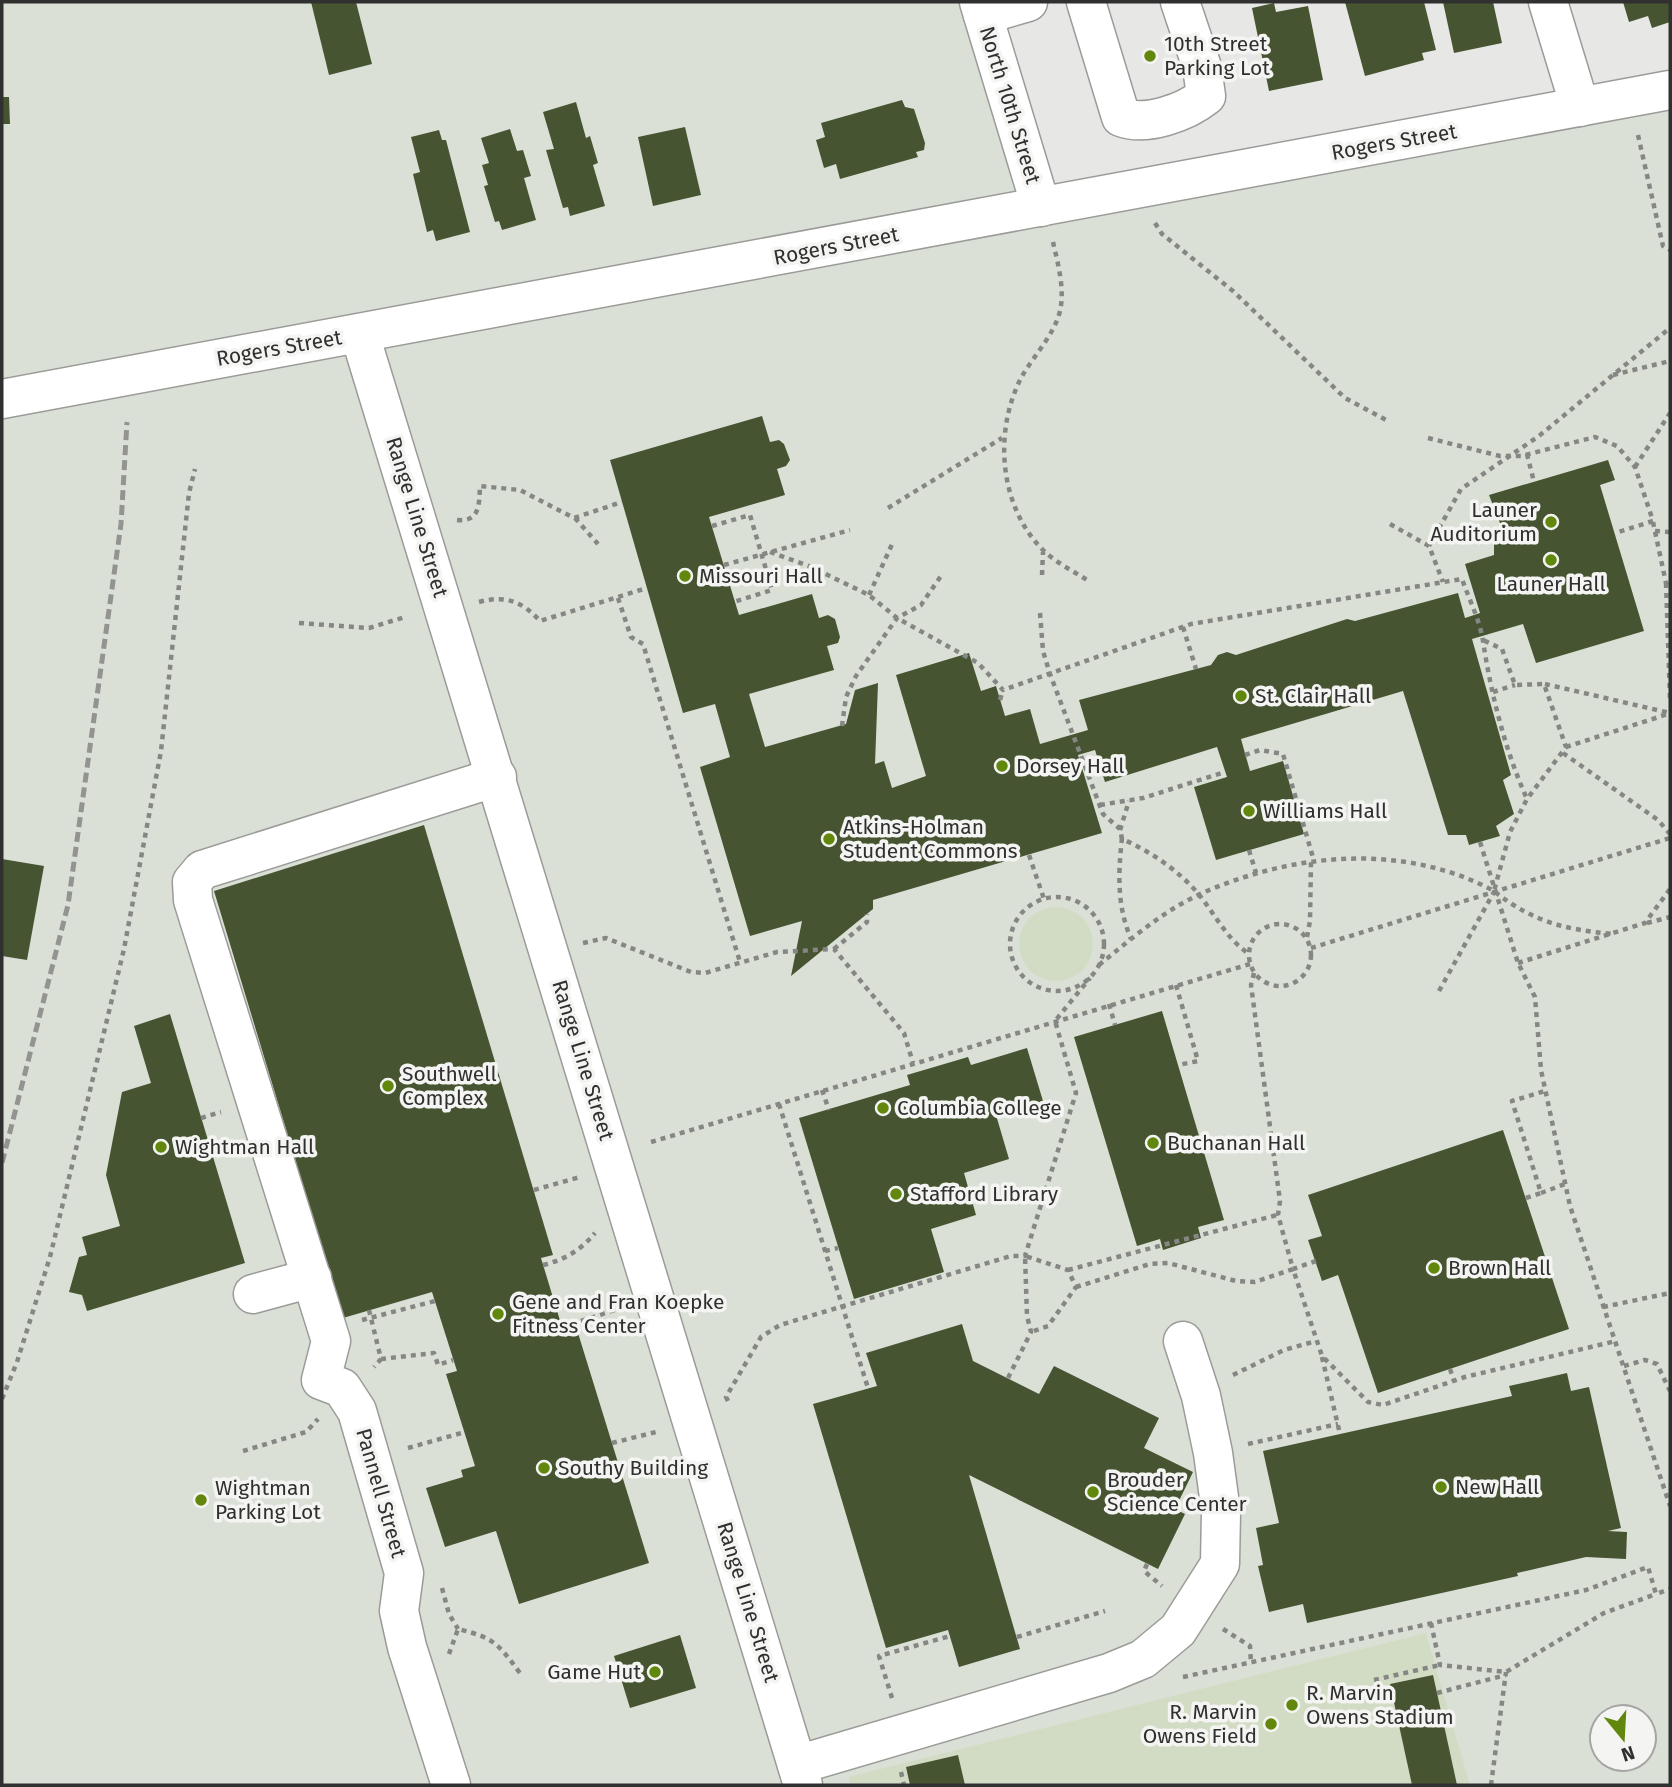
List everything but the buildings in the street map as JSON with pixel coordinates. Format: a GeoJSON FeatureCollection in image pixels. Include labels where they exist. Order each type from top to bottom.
{"type":"FeatureCollection","features":[{"type":"Feature","properties":{"kind":"street"},"geometry":{"type":"LineString","coordinates":[[981,8],[1028,2]]}},
{"type":"Feature","properties":{"kind":"street"},"geometry":{"type":"LineString","coordinates":[[1086,2],[1121,117],[1134,122],[1194,105],[1206,96],[1202,67],[1180,2]]}},
{"type":"Feature","properties":{"kind":"street"},"geometry":{"type":"LineString","coordinates":[[1548,2],[1580,107]]}},
{"type":"Feature","properties":{"kind":"street","name":"North 10th Street"},"geometry":{"type":"LineString","coordinates":[[981,8],[1047,224]]}},
{"type":"Feature","properties":{"kind":"street","name":"Rogers Street"},"geometry":{"type":"LineString","coordinates":[[2,399],[360,335],[1047,224],[1580,107],[1670,90]]}},
{"type":"Feature","properties":{"kind":"street","name":"Range Line Street"},"geometry":{"type":"LineString","coordinates":[[360,335],[498,777],[800,1775]]}},
{"type":"Feature","properties":{"kind":"street"},"geometry":{"type":"LineString","coordinates":[[253,1294],[312,1278],[193,900],[192,882],[202,870],[498,777]]}},
{"type":"Feature","properties":{"kind":"street","name":"Pannell Street"},"geometry":{"type":"LineString","coordinates":[[312,1278],[331,1341],[321,1380],[342,1388],[357,1411],[404,1573],[399,1611],[407,1647],[451,1785]]}},
{"type":"Feature","properties":{"kind":"street"},"geometry":{"type":"LineString","coordinates":[[800,1775],[904,1733],[1109,1673],[1143,1659],[1178,1630],[1220,1564],[1222,1511],[1202,1396],[1183,1341]]}},
{"type":"Feature","properties":{"kind":"path"},"geometry":{"type":"LineString","coordinates":[[1637,129],[1663,246],[1670,250]]}},
{"type":"Feature","properties":{"kind":"path"},"geometry":{"type":"LineString","coordinates":[[1154,222],[1162,233],[1233,291],[1345,398],[1388,421]]}},
{"type":"Feature","properties":{"kind":"path"},"geometry":{"type":"LineString","coordinates":[[1047,224],[1062,291],[1060,312],[1010,403],[1002,438],[1013,498],[1029,531],[1043,551],[1087,580]]}},
{"type":"Feature","properties":{"kind":"path"},"geometry":{"type":"LineString","coordinates":[[1429,546],[1461,489],[1539,436],[1670,328]]}},
{"type":"Feature","properties":{"kind":"path"},"geometry":{"type":"LineString","coordinates":[[1609,377],[1670,361]]}},
{"type":"Feature","properties":{"kind":"path"},"geometry":{"type":"LineString","coordinates":[[1635,467],[1670,413]]}},
{"type":"Feature","properties":{"kind":"path"},"geometry":{"type":"LineString","coordinates":[[1428,438],[1509,456],[1595,437],[1616,446],[1635,467],[1653,521],[1668,585],[1670,698]]}},
{"type":"Feature","properties":{"kind":"path"},"geometry":{"type":"LineString","coordinates":[[888,508],[1002,438]]}},
{"type":"Feature","properties":{"kind":"path"},"geometry":{"type":"LineString","coordinates":[[1527,454],[1534,482]]}},
{"type":"Feature","properties":{"kind":"path"},"geometry":{"type":"LineString","coordinates":[[2,1399],[17,1362],[50,1256],[124,949],[161,751],[189,493],[195,469]]}},
{"type":"Feature","properties":{"kind":"path"},"geometry":{"type":"LineString","coordinates":[[456,520],[468,521],[475,518],[479,509],[480,486],[494,485],[520,490],[574,518],[598,544]]}},
{"type":"Feature","properties":{"kind":"path"},"geometry":{"type":"LineString","coordinates":[[574,518],[622,502]]}},
{"type":"Feature","properties":{"kind":"path"},"geometry":{"type":"LineString","coordinates":[[712,526],[750,514],[762,554],[772,590],[734,602]]}},
{"type":"Feature","properties":{"kind":"path"},"geometry":{"type":"LineString","coordinates":[[1615,533],[1653,521]]}},
{"type":"Feature","properties":{"kind":"path"},"geometry":{"type":"LineString","coordinates":[[1390,524],[1429,546],[1443,582]]}},
{"type":"Feature","properties":{"kind":"path"},"geometry":{"type":"LineString","coordinates":[[723,565],[850,530]]}},
{"type":"Feature","properties":{"kind":"path"},"geometry":{"type":"LineString","coordinates":[[1655,531],[1670,532]]}},
{"type":"Feature","properties":{"kind":"path"},"geometry":{"type":"LineString","coordinates":[[869,595],[893,542]]}},
{"type":"Feature","properties":{"kind":"path"},"geometry":{"type":"LineString","coordinates":[[1042,575],[1043,551]]}},
{"type":"Feature","properties":{"kind":"path"},"geometry":{"type":"LineString","coordinates":[[771,552],[809,566],[869,595],[897,618],[978,663],[1003,690]]}},
{"type":"Feature","properties":{"kind":"path"},"geometry":{"type":"LineString","coordinates":[[842,726],[846,697],[856,676],[897,618],[921,605],[943,573]]}},
{"type":"Feature","properties":{"kind":"path"},"geometry":{"type":"LineString","coordinates":[[1003,690],[1183,626],[1462,579],[1483,640],[1484,660],[1516,775],[1527,799]]}},
{"type":"Feature","properties":{"kind":"path"},"geometry":{"type":"LineString","coordinates":[[299,623],[369,628],[412,614],[446,611],[496,598],[509,598],[530,610],[540,621],[647,588]]}},
{"type":"Feature","properties":{"kind":"path"},"geometry":{"type":"LineString","coordinates":[[618,598],[631,637],[643,644],[740,962]]}},
{"type":"Feature","properties":{"kind":"path"},"geometry":{"type":"LineString","coordinates":[[1040,613],[1043,651],[1063,711],[1073,729],[1100,805],[1110,822],[1120,829]]}},
{"type":"Feature","properties":{"kind":"path"},"geometry":{"type":"LineString","coordinates":[[1183,626],[1196,669]]}},
{"type":"Feature","properties":{"kind":"path"},"geometry":{"type":"LineString","coordinates":[[1483,640],[1502,649],[1515,685]]}},
{"type":"Feature","properties":{"kind":"path"},"geometry":{"type":"LineString","coordinates":[[1493,692],[1515,685],[1544,684],[1670,713]]}},
{"type":"Feature","properties":{"kind":"path"},"geometry":{"type":"LineString","coordinates":[[1311,948],[1670,836],[1658,820],[1564,750],[1544,684]]}},
{"type":"Feature","properties":{"kind":"path"},"geometry":{"type":"LineString","coordinates":[[1000,699],[1003,690]]}},
{"type":"Feature","properties":{"kind":"path"},"geometry":{"type":"LineString","coordinates":[[1439,991],[1494,891],[1510,832],[1527,799],[1564,750],[1670,713]]}},
{"type":"Feature","properties":{"kind":"path"},"geometry":{"type":"LineString","coordinates":[[1245,755],[1260,750],[1283,754],[1313,861],[1307,938]]}},
{"type":"Feature","properties":{"kind":"path"},"geometry":{"type":"LineString","coordinates":[[1100,805],[1129,801],[1225,772]]}},
{"type":"Feature","properties":{"kind":"path"},"geometry":{"type":"LineString","coordinates":[[1129,801],[1120,829],[1122,839],[1118,892],[1123,921],[1131,940]]}},
{"type":"Feature","properties":{"kind":"path"},"geometry":{"type":"LineString","coordinates":[[1122,839],[1149,853],[1199,895],[1236,945],[1249,954]]}},
{"type":"Feature","properties":{"kind":"path"},"geometry":{"type":"LineString","coordinates":[[1480,842],[1518,964],[1535,998],[1536,1035],[1545,1091],[1565,1184],[1603,1307],[1667,1489],[1670,1506]]}},
{"type":"Feature","properties":{"kind":"path"},"geometry":{"type":"LineString","coordinates":[[1249,850],[1256,873]]}},
{"type":"Feature","properties":{"kind":"path"},"geometry":{"type":"LineString","coordinates":[[1029,855],[1044,899]]}},
{"type":"Feature","properties":{"kind":"path"},"geometry":{"type":"LineString","coordinates":[[1099,965],[1157,919],[1199,895],[1256,873],[1313,861],[1345,858],[1389,859],[1424,864],[1462,874],[1494,891],[1521,912],[1552,924],[1614,934]]}},
{"type":"Feature","properties":{"kind":"path"},"geometry":{"type":"LineString","coordinates":[[1645,923],[1670,889]]}},
{"type":"Feature","properties":{"kind":"path"},"geometry":{"type":"LineString","coordinates":[[1055,1021],[1090,978],[1099,965],[1104,950],[1103,934],[1098,920],[1087,908],[1074,900],[1059,896],[1030,905],[1018,916],[1011,930],[1009,945],[1013,961],[1032,984],[1046,990],[1077,986],[1090,978]]}},
{"type":"Feature","properties":{"kind":"path"},"geometry":{"type":"LineString","coordinates":[[549,948],[606,938],[691,972],[705,973],[777,951],[834,949],[867,922],[867,914]]}},
{"type":"Feature","properties":{"kind":"path"},"geometry":{"type":"LineString","coordinates":[[1518,964],[1670,917]]}},
{"type":"Feature","properties":{"kind":"path"},"geometry":{"type":"LineString","coordinates":[[1272,925],[1292,926],[1307,938],[1311,948],[1309,969],[1293,984],[1272,986],[1254,973],[1249,954],[1256,935],[1272,925]]}},
{"type":"Feature","properties":{"kind":"path"},"geometry":{"type":"LineString","coordinates":[[834,949],[904,1033],[913,1063]]}},
{"type":"Feature","properties":{"kind":"path"},"geometry":{"type":"LineString","coordinates":[[651,1142],[1250,964]]}},
{"type":"Feature","properties":{"kind":"path"},"geometry":{"type":"LineString","coordinates":[[1254,973],[1251,985],[1280,1201],[1278,1215],[1322,1356],[1340,1434]]}},
{"type":"Feature","properties":{"kind":"path"},"geometry":{"type":"LineString","coordinates":[[1176,985],[1198,1061],[1178,1065]]}},
{"type":"Feature","properties":{"kind":"path"},"geometry":{"type":"LineString","coordinates":[[1109,1004],[1115,1025]]}},
{"type":"Feature","properties":{"kind":"path"},"geometry":{"type":"LineString","coordinates":[[1008,1378],[1031,1332],[1027,1316],[1025,1256],[1076,1093],[1055,1021]]}},
{"type":"Feature","properties":{"kind":"path"},"geometry":{"type":"LineString","coordinates":[[822,1090],[829,1110]]}},
{"type":"Feature","properties":{"kind":"path"},"geometry":{"type":"LineString","coordinates":[[1541,1193],[1512,1101],[1545,1091]]}},
{"type":"Feature","properties":{"kind":"path"},"geometry":{"type":"LineString","coordinates":[[779,1104],[868,1388]]}},
{"type":"Feature","properties":{"kind":"path"},"geometry":{"type":"LineString","coordinates":[[1526,1198],[1565,1184]]}},
{"type":"Feature","properties":{"kind":"path"},"geometry":{"type":"LineString","coordinates":[[730,1409],[726,1397],[761,1337],[780,1325],[842,1309],[1011,1256],[1025,1256],[1068,1270],[1278,1215]]}},
{"type":"Feature","properties":{"kind":"path"},"geometry":{"type":"LineString","coordinates":[[543,1265],[560,1261],[576,1251],[594,1236],[601,1223]]}},
{"type":"Feature","properties":{"kind":"path"},"geometry":{"type":"LineString","coordinates":[[825,1251],[838,1248]]}},
{"type":"Feature","properties":{"kind":"path"},"geometry":{"type":"LineString","coordinates":[[1031,1332],[1048,1326],[1076,1287],[1150,1264],[1168,1263],[1236,1281],[1255,1282],[1316,1261]]}},
{"type":"Feature","properties":{"kind":"path"},"geometry":{"type":"LineString","coordinates":[[1068,1270],[1076,1287]]}},
{"type":"Feature","properties":{"kind":"path"},"geometry":{"type":"LineString","coordinates":[[1603,1307],[1670,1293]]}},
{"type":"Feature","properties":{"kind":"path"},"geometry":{"type":"LineString","coordinates":[[352,1322],[435,1301]]}},
{"type":"Feature","properties":{"kind":"path"},"geometry":{"type":"LineString","coordinates":[[562,1327],[626,1306]]}},
{"type":"Feature","properties":{"kind":"path"},"geometry":{"type":"LineString","coordinates":[[367,1365],[376,1367],[381,1359],[369,1310]]}},
{"type":"Feature","properties":{"kind":"path"},"geometry":{"type":"LineString","coordinates":[[1202,1396],[1249,1366],[1284,1350],[1316,1341]]}},
{"type":"Feature","properties":{"kind":"path"},"geometry":{"type":"LineString","coordinates":[[1322,1356],[1368,1402],[1382,1405],[1454,1381],[1616,1341]]}},
{"type":"Feature","properties":{"kind":"path"},"geometry":{"type":"LineString","coordinates":[[381,1359],[434,1353],[438,1365],[453,1360]]}},
{"type":"Feature","properties":{"kind":"path"},"geometry":{"type":"LineString","coordinates":[[1624,1366],[1645,1360],[1657,1364],[1670,1391]]}},
{"type":"Feature","properties":{"kind":"path"},"geometry":{"type":"LineString","coordinates":[[1450,1369],[1454,1381]]}},
{"type":"Feature","properties":{"kind":"path"},"geometry":{"type":"LineString","coordinates":[[1213,1452],[1338,1424]]}},
{"type":"Feature","properties":{"kind":"path"},"geometry":{"type":"LineString","coordinates":[[612,1443],[664,1430]]}},
{"type":"Feature","properties":{"kind":"path"},"geometry":{"type":"LineString","coordinates":[[400,1450],[464,1432]]}},
{"type":"Feature","properties":{"kind":"path"},"geometry":{"type":"LineString","coordinates":[[1147,1564],[1144,1571],[1168,1592]]}},
{"type":"Feature","properties":{"kind":"path"},"geometry":{"type":"LineString","coordinates":[[1170,1680],[1586,1590],[1648,1567],[1656,1594]]}},
{"type":"Feature","properties":{"kind":"path"},"geometry":{"type":"LineString","coordinates":[[1437,1693],[1506,1673],[1604,1613],[1670,1589]]}},
{"type":"Feature","properties":{"kind":"path"},"geometry":{"type":"LineString","coordinates":[[1017,1637],[1105,1611]]}},
{"type":"Feature","properties":{"kind":"path"},"geometry":{"type":"LineString","coordinates":[[1431,1623],[1440,1665]]}},
{"type":"Feature","properties":{"kind":"path"},"geometry":{"type":"LineString","coordinates":[[449,1657],[458,1629],[495,1641],[520,1674]]}},
{"type":"Feature","properties":{"kind":"path"},"geometry":{"type":"LineString","coordinates":[[904,1733],[879,1656],[950,1636]]}},
{"type":"Feature","properties":{"kind":"path"},"geometry":{"type":"LineString","coordinates":[[1238,1638],[1250,1646],[1251,1662]]}},
{"type":"Feature","properties":{"kind":"path"},"geometry":{"type":"LineString","coordinates":[[1374,1680],[1440,1665],[1506,1673]]}},
{"type":"Feature","properties":{"kind":"path"},"geometry":{"type":"LineString","coordinates":[[1491,1785],[1506,1673]]}},
{"type":"Feature","properties":{"kind":"shaded area","name":"Columbia College"},"geometry":{"type":"Polygon","coordinates":[[[2,2],[979,2],[1040,207],[1670,90],[1670,1785],[2,1785],[2,2]]]}},
{"type":"Feature","properties":{"kind":"green space"},"geometry":{"type":"Polygon","coordinates":[[[1056,907],[1077,913],[1087,923],[1093,944],[1087,965],[1077,975],[1056,981],[1035,975],[1025,965],[1019,944],[1025,923],[1035,913],[1056,907]]]}},
{"type":"Feature","properties":{"kind":"green space","name":"R. Marvin Owens Stadium"},"geometry":{"type":"Polygon","coordinates":[[[1426,1633],[1470,1785],[851,1785],[848,1777],[1426,1633]]]}},
{"type":"Feature","properties":{"kind":"railway"},"geometry":{"type":"LineString","coordinates":[[2,1163],[68,905],[121,524],[127,422]]}},
{"type":"Feature","properties":{"kind":"place","name":"10th Street Parking Lot"},"geometry":{"type":"Point","coordinates":[1150,56]}},
{"type":"Feature","properties":{"kind":"place","name":"Launer Auditorium"},"geometry":{"type":"Point","coordinates":[1551,522]}},
{"type":"Feature","properties":{"kind":"place","name":"Launer Hall"},"geometry":{"type":"Point","coordinates":[1551,560]}},
{"type":"Feature","properties":{"kind":"place","name":"Missouri Hall"},"geometry":{"type":"Point","coordinates":[685,576]}},
{"type":"Feature","properties":{"kind":"place","name":"St. Clair Hall"},"geometry":{"type":"Point","coordinates":[1241,696]}},
{"type":"Feature","properties":{"kind":"place","name":"Dorsey Hall"},"geometry":{"type":"Point","coordinates":[1002,766]}},
{"type":"Feature","properties":{"kind":"place","name":"Williams Hall"},"geometry":{"type":"Point","coordinates":[1249,811]}},
{"type":"Feature","properties":{"kind":"place","name":"Atkins-Holman Student Commons"},"geometry":{"type":"Point","coordinates":[829,839]}},
{"type":"Feature","properties":{"kind":"place","name":"Southwell Complex"},"geometry":{"type":"Point","coordinates":[388,1086]}},
{"type":"Feature","properties":{"kind":"place","name":"Columbia College"},"geometry":{"type":"Point","coordinates":[883,1108]}},
{"type":"Feature","properties":{"kind":"place","name":"Buchanan Hall"},"geometry":{"type":"Point","coordinates":[1153,1143]}},
{"type":"Feature","properties":{"kind":"place","name":"Wightman Hall"},"geometry":{"type":"Point","coordinates":[161,1147]}},
{"type":"Feature","properties":{"kind":"place","name":"Stafford Library"},"geometry":{"type":"Point","coordinates":[896,1194]}},
{"type":"Feature","properties":{"kind":"place","name":"Brown Hall"},"geometry":{"type":"Point","coordinates":[1434,1268]}},
{"type":"Feature","properties":{"kind":"place","name":"Gene and Fran Koepke Fitness Center"},"geometry":{"type":"Point","coordinates":[498,1314]}},
{"type":"Feature","properties":{"kind":"place","name":"Southy Building"},"geometry":{"type":"Point","coordinates":[544,1468]}},
{"type":"Feature","properties":{"kind":"place","name":"New Hall"},"geometry":{"type":"Point","coordinates":[1441,1487]}},
{"type":"Feature","properties":{"kind":"place","name":"Brouder Science Center"},"geometry":{"type":"Point","coordinates":[1093,1492]}},
{"type":"Feature","properties":{"kind":"place","name":"Wightman Parking Lot"},"geometry":{"type":"Point","coordinates":[201,1500]}},
{"type":"Feature","properties":{"kind":"place","name":"Game Hut"},"geometry":{"type":"Point","coordinates":[655,1672]}},
{"type":"Feature","properties":{"kind":"place","name":"R. Marvin Owens Stadium"},"geometry":{"type":"Point","coordinates":[1292,1705]}},
{"type":"Feature","properties":{"kind":"place","name":"R. Marvin Owens Field"},"geometry":{"type":"Point","coordinates":[1271,1724]}}]}
